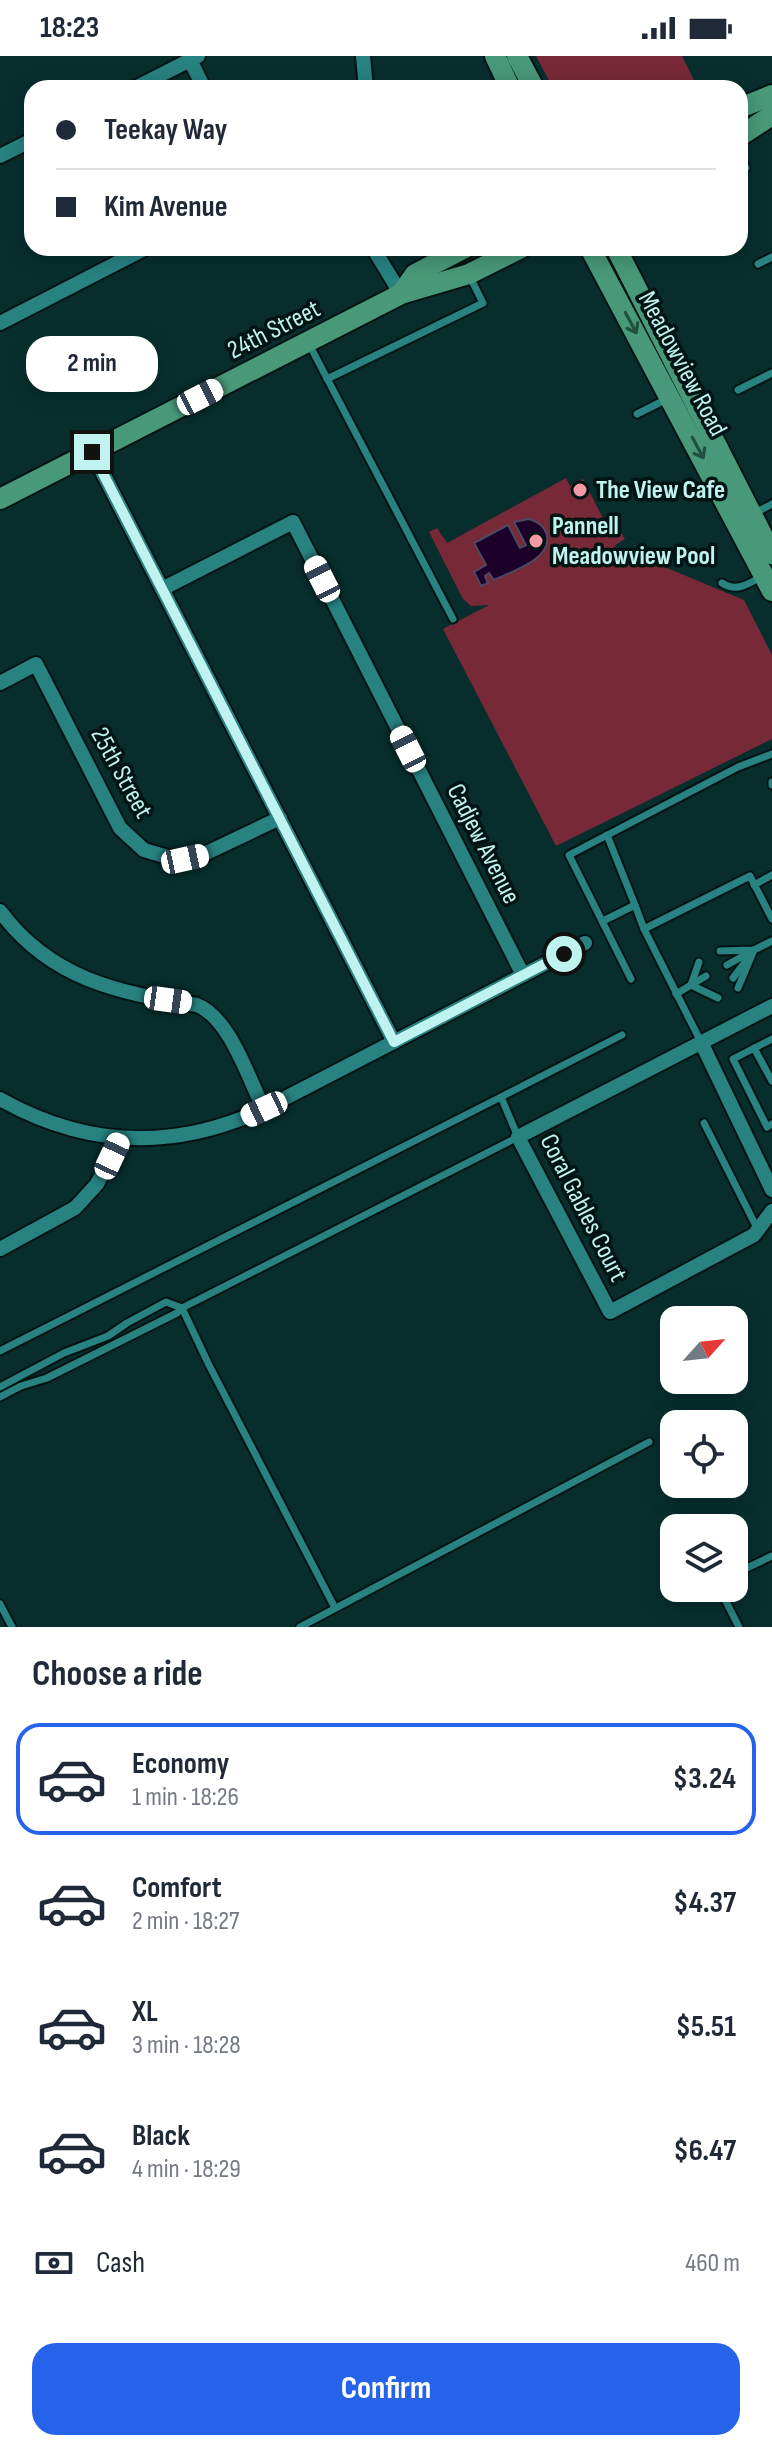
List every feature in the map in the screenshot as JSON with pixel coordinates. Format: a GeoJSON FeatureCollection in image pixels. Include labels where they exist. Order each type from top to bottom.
{"type":"FeatureCollection","features":[{"type":"Feature","properties":{"kind":"main road"},"geometry":{"type":"LineString","coordinates":[[495,56],[506,80]]}},
{"type":"Feature","properties":{"kind":"main road"},"geometry":{"type":"LineString","coordinates":[[517,56],[530,80]]}},
{"type":"Feature","properties":{"kind":"main road"},"geometry":{"type":"LineString","coordinates":[[748,105],[772,95]]}},
{"type":"Feature","properties":{"kind":"main road"},"geometry":{"type":"LineString","coordinates":[[748,131],[772,115]]}},
{"type":"Feature","properties":{"kind":"main road","name":"24th Street"},"geometry":{"type":"LineString","coordinates":[[401,294],[415,274],[450,256]]}},
{"type":"Feature","properties":{"kind":"main road","name":"24th Street"},"geometry":{"type":"LineString","coordinates":[[0,499],[401,294],[469,274],[505,256]]}},
{"type":"Feature","properties":{"kind":"main road","name":"Meadowview Road"},"geometry":{"type":"LineString","coordinates":[[594,256],[768,583]]}},
{"type":"Feature","properties":{"kind":"main road","name":"Meadowview Road"},"geometry":{"type":"LineString","coordinates":[[620,256],[761,524],[772,554]]}},
{"type":"Feature","properties":{"kind":"street"},"geometry":{"type":"LineString","coordinates":[[363,56],[365,80]]}},
{"type":"Feature","properties":{"kind":"street"},"geometry":{"type":"LineString","coordinates":[[151,80],[194,58],[201,80]]}},
{"type":"Feature","properties":{"kind":"street"},"geometry":{"type":"LineString","coordinates":[[0,156],[24,144]]}},
{"type":"Feature","properties":{"kind":"street"},"geometry":{"type":"LineString","coordinates":[[0,323],[130,256]]}},
{"type":"Feature","properties":{"kind":"street"},"geometry":{"type":"LineString","coordinates":[[378,256],[401,294]]}},
{"type":"Feature","properties":{"kind":"street"},"geometry":{"type":"LineString","coordinates":[[92,452],[394,1042]]}},
{"type":"Feature","properties":{"kind":"street","name":"Cadjew Avenue"},"geometry":{"type":"LineString","coordinates":[[162,589],[293,522],[523,975]]}},
{"type":"Feature","properties":{"kind":"street","name":"25th Street"},"geometry":{"type":"LineString","coordinates":[[0,683],[36,664],[120,828],[144,850],[171,858],[202,855],[280,818]]}},
{"type":"Feature","properties":{"kind":"street"},"geometry":{"type":"LineString","coordinates":[[0,911],[34,947],[73,973],[120,992],[207,1009],[223,1025],[264,1109]]}},
{"type":"Feature","properties":{"kind":"street"},"geometry":{"type":"LineString","coordinates":[[0,1099],[61,1125],[120,1138],[152,1140],[192,1135],[231,1124],[264,1109],[585,943]]}},
{"type":"Feature","properties":{"kind":"street","name":"Coral Gables Court"},"geometry":{"type":"LineString","coordinates":[[772,1006],[518,1137],[610,1312],[754,1235],[772,1211]]}},
{"type":"Feature","properties":{"kind":"street"},"geometry":{"type":"LineString","coordinates":[[701,1042],[772,1190]]}},
{"type":"Feature","properties":{"kind":"street"},"geometry":{"type":"LineString","coordinates":[[0,1249],[75,1208],[97,1184],[120,1138]]}},
{"type":"Feature","properties":{"kind":"lane"},"geometry":{"type":"LineString","coordinates":[[758,264],[772,257]]}},
{"type":"Feature","properties":{"kind":"lane"},"geometry":{"type":"LineString","coordinates":[[327,379],[483,303],[469,274]]}},
{"type":"Feature","properties":{"kind":"lane"},"geometry":{"type":"LineString","coordinates":[[308,342],[453,619]]}},
{"type":"Feature","properties":{"kind":"lane"},"geometry":{"type":"LineString","coordinates":[[738,390],[772,373]]}},
{"type":"Feature","properties":{"kind":"lane"},"geometry":{"type":"LineString","coordinates":[[637,414],[671,396]]}},
{"type":"Feature","properties":{"kind":"lane"},"geometry":{"type":"LineString","coordinates":[[761,524],[772,504]]}},
{"type":"Feature","properties":{"kind":"lane"},"geometry":{"type":"LineString","coordinates":[[722,583],[729,588],[768,583]]}},
{"type":"Feature","properties":{"kind":"lane"},"geometry":{"type":"LineString","coordinates":[[631,979],[569,855],[738,767],[772,754]]}},
{"type":"Feature","properties":{"kind":"lane"},"geometry":{"type":"LineString","coordinates":[[607,835],[644,929],[701,1042]]}},
{"type":"Feature","properties":{"kind":"lane"},"geometry":{"type":"LineString","coordinates":[[754,885],[772,875]]}},
{"type":"Feature","properties":{"kind":"lane"},"geometry":{"type":"LineString","coordinates":[[644,929],[750,876],[770,915]]}},
{"type":"Feature","properties":{"kind":"lane"},"geometry":{"type":"LineString","coordinates":[[603,921],[635,905]]}},
{"type":"Feature","properties":{"kind":"lane"},"geometry":{"type":"LineString","coordinates":[[727,965],[772,941]]}},
{"type":"Feature","properties":{"kind":"lane"},"geometry":{"type":"LineString","coordinates":[[720,951],[754,950]]}},
{"type":"Feature","properties":{"kind":"lane"},"geometry":{"type":"LineString","coordinates":[[733,978],[754,950]]}},
{"type":"Feature","properties":{"kind":"lane"},"geometry":{"type":"LineString","coordinates":[[738,988],[754,950]]}},
{"type":"Feature","properties":{"kind":"lane"},"geometry":{"type":"LineString","coordinates":[[691,985],[699,962]]}},
{"type":"Feature","properties":{"kind":"lane"},"geometry":{"type":"LineString","coordinates":[[676,994],[706,976]]}},
{"type":"Feature","properties":{"kind":"lane"},"geometry":{"type":"LineString","coordinates":[[691,985],[713,989]]}},
{"type":"Feature","properties":{"kind":"lane"},"geometry":{"type":"LineString","coordinates":[[691,985],[718,998]]}},
{"type":"Feature","properties":{"kind":"lane"},"geometry":{"type":"LineString","coordinates":[[0,1351],[622,1035]]}},
{"type":"Feature","properties":{"kind":"lane"},"geometry":{"type":"LineString","coordinates":[[772,1039],[733,1059],[767,1127],[772,1124]]}},
{"type":"Feature","properties":{"kind":"lane"},"geometry":{"type":"LineString","coordinates":[[754,1048],[772,1081]]}},
{"type":"Feature","properties":{"kind":"lane"},"geometry":{"type":"LineString","coordinates":[[0,1397],[47,1378],[177,1313],[518,1137],[501,1097]]}},
{"type":"Feature","properties":{"kind":"lane"},"geometry":{"type":"LineString","coordinates":[[704,1123],[758,1230]]}},
{"type":"Feature","properties":{"kind":"lane"},"geometry":{"type":"LineString","coordinates":[[0,1387],[64,1353],[108,1336],[166,1302],[182,1308],[335,1608]]}},
{"type":"Feature","properties":{"kind":"lane"},"geometry":{"type":"LineString","coordinates":[[300,1627],[649,1442]]}},
{"type":"Feature","properties":{"kind":"lane"},"geometry":{"type":"LineString","coordinates":[[748,1567],[772,1556]]}},
{"type":"Feature","properties":{"kind":"lane"},"geometry":{"type":"LineString","coordinates":[[726,1602],[739,1627]]}},
{"type":"Feature","properties":{"kind":"lane"},"geometry":{"type":"LineString","coordinates":[[0,1604],[12,1627]]}},
{"type":"Feature","properties":{"kind":"shaded area"},"geometry":{"type":"Polygon","coordinates":[[[536,56],[682,56],[694,80],[549,80],[536,56]]]}},
{"type":"Feature","properties":{"kind":"shaded area"},"geometry":{"type":"Polygon","coordinates":[[[566,478],[570,486],[583,479],[611,534],[620,530],[625,539],[614,546],[744,600],[772,655],[772,739],[556,846],[443,629],[489,605],[471,606],[463,599],[429,532],[437,528],[447,543],[566,478]]]}},
{"type":"Feature","properties":{"kind":"shaded area"},"geometry":{"type":"Polygon","coordinates":[[[529,519],[541,525],[546,533],[547,544],[543,552],[528,564],[494,580],[489,573],[485,576],[488,583],[481,586],[474,572],[486,565],[474,543],[508,525],[520,548],[526,545],[514,522],[529,519]]]}},
{"type":"Feature","properties":{"kind":"place","name":"The View Cafe"},"geometry":{"type":"Point","coordinates":[580,490]}},
{"type":"Feature","properties":{"kind":"place","name":"Pannell Meadowview Pool"},"geometry":{"type":"Point","coordinates":[536,541]}},
{"type":"Feature","properties":{"kind":"route"},"geometry":{"type":"LineString","coordinates":[[92,452],[394,1042],[564,954]]}}]}
